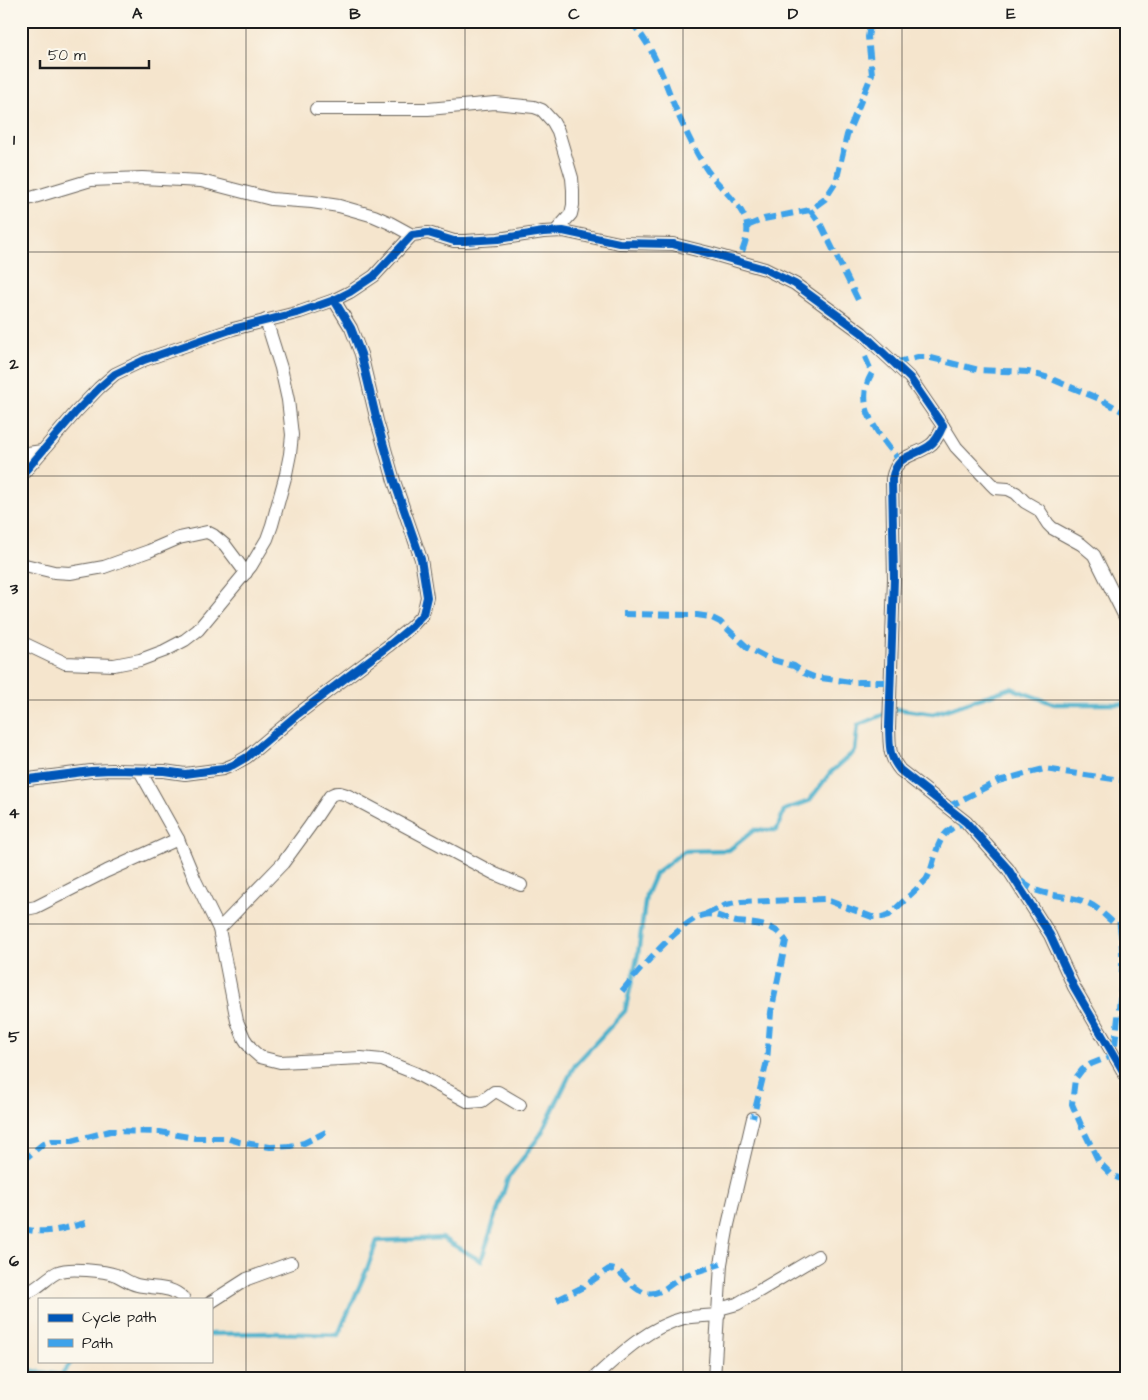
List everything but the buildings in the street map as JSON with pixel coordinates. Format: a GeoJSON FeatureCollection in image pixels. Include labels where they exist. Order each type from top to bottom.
{"type":"FeatureCollection","features":[{"type":"Feature","properties":{"kind":"street"},"geometry":{"type":"LineString","coordinates":[[316,109],[428,109],[495,103],[534,107],[542,110],[558,131],[572,178],[573,205],[571,214],[556,231]]}},
{"type":"Feature","properties":{"kind":"street"},"geometry":{"type":"LineString","coordinates":[[21,201],[91,180],[142,178],[201,181],[271,199],[338,206],[382,219],[412,235],[428,233],[454,241],[465,241],[563,231],[619,243],[665,243],[681,246],[765,269],[795,284],[852,326],[895,363],[918,389],[956,447],[990,484],[995,488],[1008,489],[1016,493],[1025,502],[1039,510],[1052,528],[1081,544],[1094,555],[1127,621]]}},
{"type":"Feature","properties":{"kind":"street"},"geometry":{"type":"LineString","coordinates":[[21,476],[98,388],[115,374],[144,360],[245,325],[309,310],[334,300],[374,276],[412,235]]}},
{"type":"Feature","properties":{"kind":"street"},"geometry":{"type":"LineString","coordinates":[[21,780],[91,771],[164,770],[185,774],[234,766],[298,714],[388,646],[423,614],[427,597],[421,559],[394,481],[358,343],[334,300]]}},
{"type":"Feature","properties":{"kind":"street"},"geometry":{"type":"LineString","coordinates":[[21,642],[65,663],[114,665],[140,660],[164,651],[185,640],[198,630],[246,572],[267,539],[286,474],[292,435],[288,400],[281,368],[266,320]]}},
{"type":"Feature","properties":{"kind":"street"},"geometry":{"type":"LineString","coordinates":[[943,426],[930,446],[912,453],[896,465],[892,479],[894,578],[889,728],[892,760],[900,770],[966,822],[1008,869],[1050,935],[1074,987],[1127,1078]]}},
{"type":"Feature","properties":{"kind":"street"},"geometry":{"type":"LineString","coordinates":[[21,454],[42,451]]}},
{"type":"Feature","properties":{"kind":"street"},"geometry":{"type":"LineString","coordinates":[[21,564],[54,572],[70,573],[104,567],[179,538],[207,532],[225,545],[246,572]]}},
{"type":"Feature","properties":{"kind":"street"},"geometry":{"type":"LineString","coordinates":[[140,771],[178,839],[195,880],[219,929],[237,1021],[244,1038],[252,1050],[260,1057],[280,1062],[361,1058],[382,1060],[415,1073],[469,1102],[482,1101],[494,1092],[498,1092],[520,1105]]}},
{"type":"Feature","properties":{"kind":"street"},"geometry":{"type":"LineString","coordinates":[[219,929],[283,864],[334,793],[342,793],[351,797],[495,874],[521,885]]}},
{"type":"Feature","properties":{"kind":"street"},"geometry":{"type":"LineString","coordinates":[[21,910],[36,907],[107,871],[178,839]]}},
{"type":"Feature","properties":{"kind":"street"},"geometry":{"type":"LineString","coordinates":[[714,1379],[721,1264],[728,1224],[753,1118]]}},
{"type":"Feature","properties":{"kind":"street"},"geometry":{"type":"LineString","coordinates":[[593,1379],[639,1340],[665,1324],[685,1318],[719,1312],[737,1304],[818,1256]]}},
{"type":"Feature","properties":{"kind":"street"},"geometry":{"type":"LineString","coordinates":[[212,1301],[248,1279],[291,1263]]}},
{"type":"Feature","properties":{"kind":"street"},"geometry":{"type":"LineString","coordinates":[[21,1293],[34,1289],[58,1272],[78,1270],[114,1275],[136,1285],[172,1290],[183,1298]]}},
{"type":"Feature","properties":{"kind":"waterway"},"geometry":{"type":"LineString","coordinates":[[212,1334],[338,1335],[377,1241],[442,1238],[481,1261],[508,1178],[541,1134],[574,1066],[625,1011],[638,954],[646,895],[655,874],[684,851],[729,850],[754,830],[777,830],[784,810],[809,801],[830,773],[855,751],[858,725],[897,709],[933,714],[1011,688],[1054,704],[1127,704]]}},
{"type":"Feature","properties":{"kind":"waterway"},"geometry":{"type":"LineString","coordinates":[[21,1367],[27,1370],[61,1375],[71,1362]]}},
{"type":"Feature","properties":{"kind":"marked path"},"geometry":{"type":"LineString","coordinates":[[630,21],[651,50],[692,144],[710,174],[735,202],[744,217],[747,225],[747,234],[738,262]]}},
{"type":"Feature","properties":{"kind":"marked path"},"geometry":{"type":"LineString","coordinates":[[747,226],[764,219],[810,210],[825,199],[836,182],[847,135],[872,74],[868,37],[871,21]]}},
{"type":"Feature","properties":{"kind":"marked path"},"geometry":{"type":"LineString","coordinates":[[810,210],[821,225],[858,300]]}},
{"type":"Feature","properties":{"kind":"marked path"},"geometry":{"type":"LineString","coordinates":[[865,357],[872,373],[865,397],[867,409],[877,431],[900,461]]}},
{"type":"Feature","properties":{"kind":"marked path"},"geometry":{"type":"LineString","coordinates":[[895,363],[918,357],[927,357],[979,370],[1028,372],[1049,378],[1102,400],[1127,414]]}},
{"type":"Feature","properties":{"kind":"marked path"},"geometry":{"type":"LineString","coordinates":[[623,614],[697,615],[710,617],[720,622],[748,648],[769,659],[794,666],[814,677],[851,682],[892,682]]}},
{"type":"Feature","properties":{"kind":"marked path"},"geometry":{"type":"LineString","coordinates":[[948,807],[998,781],[1044,769],[1127,781]]}},
{"type":"Feature","properties":{"kind":"marked path"},"geometry":{"type":"LineString","coordinates":[[706,914],[726,905],[741,902],[824,899],[872,917],[889,915],[926,880],[938,846],[945,834],[954,827],[966,822]]}},
{"type":"Feature","properties":{"kind":"marked path"},"geometry":{"type":"LineString","coordinates":[[1021,881],[1044,893],[1088,903],[1116,925],[1127,924]]}},
{"type":"Feature","properties":{"kind":"marked path"},"geometry":{"type":"LineString","coordinates":[[622,991],[648,960],[672,936],[694,919],[704,915],[716,915],[737,922],[762,925],[779,933],[786,941],[771,1012],[767,1061],[753,1118]]}},
{"type":"Feature","properties":{"kind":"marked path"},"geometry":{"type":"LineString","coordinates":[[1120,926],[1122,974],[1114,1055],[1091,1064],[1082,1070],[1075,1079],[1072,1104],[1099,1162],[1113,1176],[1127,1181]]}},
{"type":"Feature","properties":{"kind":"marked path"},"geometry":{"type":"LineString","coordinates":[[21,1160],[44,1143],[72,1141],[110,1131],[160,1132],[195,1138],[226,1138],[270,1147],[304,1143],[326,1132]]}},
{"type":"Feature","properties":{"kind":"marked path"},"geometry":{"type":"LineString","coordinates":[[21,1228],[47,1231],[89,1222]]}},
{"type":"Feature","properties":{"kind":"marked path"},"geometry":{"type":"LineString","coordinates":[[557,1300],[583,1287],[609,1269],[618,1271],[639,1290],[652,1293],[663,1290],[684,1276],[721,1264]]}},
{"type":"Feature","properties":{"kind":"cycle path"},"geometry":{"type":"LineString","coordinates":[[21,476],[76,412],[115,374],[144,360],[233,329],[300,312],[334,300],[374,276],[412,235],[428,233],[454,241],[465,241],[563,231],[619,243],[673,244],[765,269],[795,284],[862,333],[910,378],[943,426],[931,444],[897,465],[892,479],[894,578],[889,728],[890,750],[893,760],[900,770],[966,822],[1008,869],[1050,935],[1074,987],[1127,1078]]}},
{"type":"Feature","properties":{"kind":"cycle path"},"geometry":{"type":"LineString","coordinates":[[21,780],[112,770],[164,771],[185,774],[223,769],[233,765],[247,757],[298,714],[388,646],[423,614],[427,597],[421,559],[394,481],[361,354],[351,328],[334,300]]}}]}
